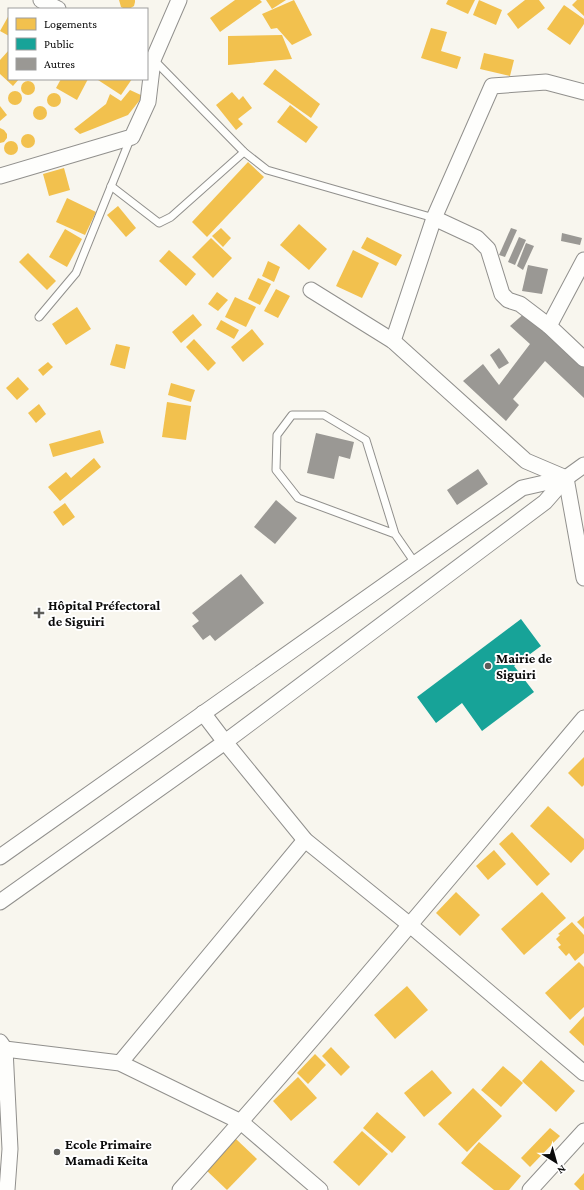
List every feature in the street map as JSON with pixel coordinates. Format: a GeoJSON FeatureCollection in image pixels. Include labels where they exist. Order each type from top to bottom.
{"type":"FeatureCollection","features":[{"type":"Feature","properties":{"kind":"street"},"geometry":{"type":"LineString","coordinates":[[41,0],[56,8]]}},
{"type":"Feature","properties":{"kind":"street"},"geometry":{"type":"LineString","coordinates":[[0,176],[132,137],[148,102],[150,58],[179,0]]}},
{"type":"Feature","properties":{"kind":"street"},"geometry":{"type":"LineString","coordinates":[[393,341],[434,218],[492,86],[546,82],[584,92]]}},
{"type":"Feature","properties":{"kind":"street"},"geometry":{"type":"LineString","coordinates":[[434,218],[477,238],[488,249],[502,294],[508,300],[520,304],[549,326],[584,359]]}},
{"type":"Feature","properties":{"kind":"street"},"geometry":{"type":"LineString","coordinates":[[549,326],[584,260]]}},
{"type":"Feature","properties":{"kind":"street"},"geometry":{"type":"LineString","coordinates":[[311,290],[393,341],[526,461],[566,478]]}},
{"type":"Feature","properties":{"kind":"street"},"geometry":{"type":"LineString","coordinates":[[0,902],[224,742],[546,502],[566,478],[584,465]]}},
{"type":"Feature","properties":{"kind":"street"},"geometry":{"type":"LineString","coordinates":[[0,857],[522,488],[566,478]]}},
{"type":"Feature","properties":{"kind":"street"},"geometry":{"type":"LineString","coordinates":[[566,478],[584,578]]}},
{"type":"Feature","properties":{"kind":"street"},"geometry":{"type":"LineString","coordinates":[[203,713],[224,742],[305,840],[410,925],[584,1073]]}},
{"type":"Feature","properties":{"kind":"street"},"geometry":{"type":"LineString","coordinates":[[180,1190],[241,1122],[410,925],[584,718]]}},
{"type":"Feature","properties":{"kind":"street"},"geometry":{"type":"LineString","coordinates":[[120,1063],[305,840]]}},
{"type":"Feature","properties":{"kind":"street"},"geometry":{"type":"LineString","coordinates":[[7,1190],[10,1149],[2,1045],[120,1063],[241,1122],[320,1190]]}},
{"type":"Feature","properties":{"kind":"street"},"geometry":{"type":"LineString","coordinates":[[530,1190],[584,1130]]}},
{"type":"Feature","properties":{"kind":"lane"},"geometry":{"type":"LineString","coordinates":[[150,58],[244,152],[267,170],[434,218]]}},
{"type":"Feature","properties":{"kind":"lane"},"geometry":{"type":"LineString","coordinates":[[40,316],[76,272],[132,137]]}},
{"type":"Feature","properties":{"kind":"lane"},"geometry":{"type":"LineString","coordinates":[[111,186],[159,223],[171,217],[244,152]]}},
{"type":"Feature","properties":{"kind":"lane"},"geometry":{"type":"LineString","coordinates":[[394,534],[298,498],[276,470],[276,435],[292,415],[324,415],[366,440],[394,534],[415,563]]}},
{"type":"Feature","properties":{"kind":"building: Logements"},"geometry":{"type":"Polygon","coordinates":[[[119,0],[135,0],[134,6],[131,8],[121,7],[119,0]]]}},
{"type":"Feature","properties":{"kind":"building: Logements"},"geometry":{"type":"Polygon","coordinates":[[[235,0],[260,0],[262,2],[220,32],[210,18],[235,0]]]}},
{"type":"Feature","properties":{"kind":"building: Logements"},"geometry":{"type":"Polygon","coordinates":[[[266,0],[286,0],[272,9],[266,0]]]}},
{"type":"Feature","properties":{"kind":"building: Logements"},"geometry":{"type":"Polygon","coordinates":[[[294,0],[312,35],[292,45],[277,28],[271,29],[262,14],[294,0]]]}},
{"type":"Feature","properties":{"kind":"building: Logements"},"geometry":{"type":"Polygon","coordinates":[[[448,0],[475,0],[468,14],[446,4],[448,0]]]}},
{"type":"Feature","properties":{"kind":"building: Logements"},"geometry":{"type":"Polygon","coordinates":[[[479,0],[502,10],[496,25],[473,15],[479,0]]]}},
{"type":"Feature","properties":{"kind":"building: Logements"},"geometry":{"type":"Polygon","coordinates":[[[525,0],[539,0],[545,8],[518,29],[507,14],[525,0]]]}},
{"type":"Feature","properties":{"kind":"building: Logements"},"geometry":{"type":"Polygon","coordinates":[[[577,0],[584,0],[584,16],[572,5],[577,0]]]}},
{"type":"Feature","properties":{"kind":"building: Logements"},"geometry":{"type":"Polygon","coordinates":[[[564,5],[584,19],[584,24],[570,45],[547,29],[564,5]]]}},
{"type":"Feature","properties":{"kind":"building: Logements"},"geometry":{"type":"Polygon","coordinates":[[[8,17],[8,35],[0,31],[8,17]]]}},
{"type":"Feature","properties":{"kind":"building: Logements"},"geometry":{"type":"Polygon","coordinates":[[[431,28],[447,32],[441,51],[461,57],[457,69],[421,58],[431,28]]]}},
{"type":"Feature","properties":{"kind":"building: Logements"},"geometry":{"type":"Polygon","coordinates":[[[282,35],[292,59],[228,65],[228,36],[282,35]]]}},
{"type":"Feature","properties":{"kind":"building: Logements"},"geometry":{"type":"Polygon","coordinates":[[[8,51],[8,80],[18,80],[13,86],[0,74],[0,60],[8,51]]]}},
{"type":"Feature","properties":{"kind":"building: Logements"},"geometry":{"type":"Polygon","coordinates":[[[484,53],[514,60],[510,76],[480,69],[484,53]]]}},
{"type":"Feature","properties":{"kind":"building: Logements"},"geometry":{"type":"Polygon","coordinates":[[[275,69],[320,104],[311,118],[263,84],[275,69]]]}},
{"type":"Feature","properties":{"kind":"building: Logements"},"geometry":{"type":"Polygon","coordinates":[[[60,80],[87,80],[77,100],[56,88],[60,80]]]}},
{"type":"Feature","properties":{"kind":"building: Logements"},"geometry":{"type":"Polygon","coordinates":[[[98,80],[131,80],[121,95],[98,80]]]}},
{"type":"Feature","properties":{"kind":"building: Logements"},"geometry":{"type":"Polygon","coordinates":[[[25,81],[31,81],[35,85],[35,91],[31,95],[25,95],[21,91],[21,85],[25,81]]]}},
{"type":"Feature","properties":{"kind":"building: Logements"},"geometry":{"type":"Polygon","coordinates":[[[130,90],[143,96],[128,115],[80,134],[74,129],[106,104],[110,94],[121,101],[130,90]]]}},
{"type":"Feature","properties":{"kind":"building: Logements"},"geometry":{"type":"Polygon","coordinates":[[[12,91],[18,91],[22,95],[22,101],[18,105],[12,105],[8,101],[8,95],[12,91]]]}},
{"type":"Feature","properties":{"kind":"building: Logements"},"geometry":{"type":"Polygon","coordinates":[[[232,92],[239,100],[243,96],[252,108],[238,119],[243,124],[236,130],[216,105],[232,92]]]}},
{"type":"Feature","properties":{"kind":"building: Logements"},"geometry":{"type":"Polygon","coordinates":[[[51,93],[57,93],[61,97],[61,103],[57,107],[51,107],[47,103],[47,97],[51,93]]]}},
{"type":"Feature","properties":{"kind":"building: Logements"},"geometry":{"type":"Polygon","coordinates":[[[290,105],[318,127],[306,143],[277,122],[290,105]]]}},
{"type":"Feature","properties":{"kind":"building: Logements"},"geometry":{"type":"Polygon","coordinates":[[[0,106],[7,115],[0,121],[0,106]]]}},
{"type":"Feature","properties":{"kind":"building: Logements"},"geometry":{"type":"Polygon","coordinates":[[[37,106],[43,106],[47,110],[47,116],[43,120],[37,120],[33,116],[33,110],[37,106]]]}},
{"type":"Feature","properties":{"kind":"building: Logements"},"geometry":{"type":"Polygon","coordinates":[[[0,128],[7,134],[7,138],[4,142],[0,143],[0,128]]]}},
{"type":"Feature","properties":{"kind":"building: Logements"},"geometry":{"type":"Polygon","coordinates":[[[25,134],[31,134],[35,138],[35,144],[31,148],[25,148],[21,144],[21,138],[25,134]]]}},
{"type":"Feature","properties":{"kind":"building: Logements"},"geometry":{"type":"Polygon","coordinates":[[[8,141],[14,141],[18,145],[18,151],[14,155],[8,155],[4,151],[4,145],[8,141]]]}},
{"type":"Feature","properties":{"kind":"building: Logements"},"geometry":{"type":"Polygon","coordinates":[[[248,162],[264,177],[207,237],[192,222],[248,162]]]}},
{"type":"Feature","properties":{"kind":"building: Logements"},"geometry":{"type":"Polygon","coordinates":[[[64,168],[70,190],[49,196],[43,174],[64,168]]]}},
{"type":"Feature","properties":{"kind":"building: Logements"},"geometry":{"type":"Polygon","coordinates":[[[67,198],[96,212],[85,235],[56,222],[67,198]]]}},
{"type":"Feature","properties":{"kind":"building: Logements"},"geometry":{"type":"Polygon","coordinates":[[[118,206],[136,228],[126,237],[107,215],[118,206]]]}},
{"type":"Feature","properties":{"kind":"building: Logements"},"geometry":{"type":"Polygon","coordinates":[[[299,224],[327,249],[309,270],[280,245],[299,224]]]}},
{"type":"Feature","properties":{"kind":"building: Logements"},"geometry":{"type":"Polygon","coordinates":[[[221,228],[231,238],[223,247],[212,236],[221,228]]]}},
{"type":"Feature","properties":{"kind":"building: Logements"},"geometry":{"type":"Polygon","coordinates":[[[65,229],[82,239],[67,267],[49,257],[65,229]]]}},
{"type":"Feature","properties":{"kind":"building: Logements"},"geometry":{"type":"Polygon","coordinates":[[[367,237],[402,255],[396,266],[361,248],[367,237]]]}},
{"type":"Feature","properties":{"kind":"building: Logements"},"geometry":{"type":"Polygon","coordinates":[[[211,238],[232,258],[213,278],[192,257],[211,238]]]}},
{"type":"Feature","properties":{"kind":"building: Logements"},"geometry":{"type":"Polygon","coordinates":[[[169,250],[196,274],[186,286],[159,261],[169,250]]]}},
{"type":"Feature","properties":{"kind":"building: Logements"},"geometry":{"type":"Polygon","coordinates":[[[353,250],[379,263],[362,298],[336,286],[353,250]]]}},
{"type":"Feature","properties":{"kind":"building: Logements"},"geometry":{"type":"Polygon","coordinates":[[[28,253],[56,281],[47,290],[19,262],[28,253]]]}},
{"type":"Feature","properties":{"kind":"building: Logements"},"geometry":{"type":"Polygon","coordinates":[[[268,261],[280,267],[274,282],[262,276],[268,261]]]}},
{"type":"Feature","properties":{"kind":"building: Logements"},"geometry":{"type":"Polygon","coordinates":[[[258,278],[271,284],[260,305],[248,299],[258,278]]]}},
{"type":"Feature","properties":{"kind":"building: Logements"},"geometry":{"type":"Polygon","coordinates":[[[276,289],[290,296],[278,318],[264,311],[276,289]]]}},
{"type":"Feature","properties":{"kind":"building: Logements"},"geometry":{"type":"Polygon","coordinates":[[[217,292],[228,300],[218,311],[208,304],[217,292]]]}},
{"type":"Feature","properties":{"kind":"building: Logements"},"geometry":{"type":"Polygon","coordinates":[[[235,297],[256,307],[246,327],[225,317],[235,297]]]}},
{"type":"Feature","properties":{"kind":"building: Logements"},"geometry":{"type":"Polygon","coordinates":[[[77,307],[91,329],[66,345],[52,324],[77,307]]]}},
{"type":"Feature","properties":{"kind":"building: Logements"},"geometry":{"type":"Polygon","coordinates":[[[193,314],[202,325],[181,343],[172,332],[193,314]]]}},
{"type":"Feature","properties":{"kind":"building: Logements"},"geometry":{"type":"Polygon","coordinates":[[[221,320],[239,330],[234,339],[216,329],[221,320]]]}},
{"type":"Feature","properties":{"kind":"building: Logements"},"geometry":{"type":"Polygon","coordinates":[[[252,329],[264,344],[243,362],[231,347],[252,329]]]}},
{"type":"Feature","properties":{"kind":"building: Logements"},"geometry":{"type":"Polygon","coordinates":[[[194,339],[216,363],[208,371],[186,347],[194,339]]]}},
{"type":"Feature","properties":{"kind":"building: Logements"},"geometry":{"type":"Polygon","coordinates":[[[116,344],[130,347],[125,369],[110,365],[116,344]]]}},
{"type":"Feature","properties":{"kind":"building: Logements"},"geometry":{"type":"Polygon","coordinates":[[[48,362],[53,367],[43,376],[38,370],[48,362]]]}},
{"type":"Feature","properties":{"kind":"building: Logements"},"geometry":{"type":"Polygon","coordinates":[[[18,377],[29,389],[17,400],[6,388],[18,377]]]}},
{"type":"Feature","properties":{"kind":"building: Logements"},"geometry":{"type":"Polygon","coordinates":[[[171,383],[195,390],[191,402],[168,395],[171,383]]]}},
{"type":"Feature","properties":{"kind":"building: Logements"},"geometry":{"type":"Polygon","coordinates":[[[167,402],[191,406],[186,440],[162,437],[167,402]]]}},
{"type":"Feature","properties":{"kind":"building: Logements"},"geometry":{"type":"Polygon","coordinates":[[[39,404],[46,414],[36,423],[28,413],[39,404]]]}},
{"type":"Feature","properties":{"kind":"building: Logements"},"geometry":{"type":"Polygon","coordinates":[[[100,430],[104,443],[53,457],[49,444],[100,430]]]}},
{"type":"Feature","properties":{"kind":"building: Logements"},"geometry":{"type":"Polygon","coordinates":[[[94,458],[101,467],[60,501],[48,487],[66,472],[71,478],[94,458]]]}},
{"type":"Feature","properties":{"kind":"building: Logements"},"geometry":{"type":"Polygon","coordinates":[[[65,503],[75,517],[63,526],[53,512],[65,503]]]}},
{"type":"Feature","properties":{"kind":"building: Logements"},"geometry":{"type":"Polygon","coordinates":[[[584,757],[584,785],[582,787],[568,773],[584,757]]]}},
{"type":"Feature","properties":{"kind":"building: Logements"},"geometry":{"type":"Polygon","coordinates":[[[548,806],[584,839],[584,849],[571,863],[530,826],[548,806]]]}},
{"type":"Feature","properties":{"kind":"building: Logements"},"geometry":{"type":"Polygon","coordinates":[[[512,832],[550,874],[537,886],[499,844],[512,832]]]}},
{"type":"Feature","properties":{"kind":"building: Logements"},"geometry":{"type":"Polygon","coordinates":[[[494,850],[506,864],[488,880],[476,866],[494,850]]]}},
{"type":"Feature","properties":{"kind":"building: Logements"},"geometry":{"type":"Polygon","coordinates":[[[456,892],[480,915],[460,936],[436,913],[456,892]]]}},
{"type":"Feature","properties":{"kind":"building: Logements"},"geometry":{"type":"Polygon","coordinates":[[[542,892],[566,918],[524,955],[501,929],[542,892]]]}},
{"type":"Feature","properties":{"kind":"building: Logements"},"geometry":{"type":"Polygon","coordinates":[[[584,916],[584,929],[577,922],[584,916]]]}},
{"type":"Feature","properties":{"kind":"building: Logements"},"geometry":{"type":"Polygon","coordinates":[[[572,922],[584,935],[584,953],[575,961],[569,953],[566,956],[558,947],[561,945],[556,939],[560,935],[558,934],[572,922]]]}},
{"type":"Feature","properties":{"kind":"building: Logements"},"geometry":{"type":"Polygon","coordinates":[[[579,962],[584,967],[584,1007],[570,1020],[545,993],[579,962]]]}},
{"type":"Feature","properties":{"kind":"building: Logements"},"geometry":{"type":"Polygon","coordinates":[[[407,986],[428,1010],[395,1039],[374,1015],[407,986]]]}},
{"type":"Feature","properties":{"kind":"building: Logements"},"geometry":{"type":"Polygon","coordinates":[[[584,1016],[584,1046],[569,1032],[584,1016]]]}},
{"type":"Feature","properties":{"kind":"building: Logements"},"geometry":{"type":"Polygon","coordinates":[[[331,1047],[350,1067],[341,1076],[322,1056],[331,1047]]]}},
{"type":"Feature","properties":{"kind":"building: Logements"},"geometry":{"type":"Polygon","coordinates":[[[315,1054],[326,1065],[308,1084],[297,1073],[315,1054]]]}},
{"type":"Feature","properties":{"kind":"building: Logements"},"geometry":{"type":"Polygon","coordinates":[[[541,1060],[575,1091],[556,1112],[522,1081],[541,1060]]]}},
{"type":"Feature","properties":{"kind":"building: Logements"},"geometry":{"type":"Polygon","coordinates":[[[503,1066],[523,1083],[501,1107],[481,1090],[503,1066]]]}},
{"type":"Feature","properties":{"kind":"building: Logements"},"geometry":{"type":"Polygon","coordinates":[[[432,1070],[452,1093],[424,1117],[404,1093],[432,1070]]]}},
{"type":"Feature","properties":{"kind":"building: Logements"},"geometry":{"type":"Polygon","coordinates":[[[298,1077],[317,1098],[291,1121],[273,1101],[298,1077]]]}},
{"type":"Feature","properties":{"kind":"building: Logements"},"geometry":{"type":"Polygon","coordinates":[[[473,1088],[502,1116],[467,1152],[438,1124],[473,1088]]]}},
{"type":"Feature","properties":{"kind":"building: Logements"},"geometry":{"type":"Polygon","coordinates":[[[377,1112],[406,1137],[392,1153],[363,1128],[377,1112]]]}},
{"type":"Feature","properties":{"kind":"building: Logements"},"geometry":{"type":"Polygon","coordinates":[[[550,1128],[560,1136],[530,1167],[521,1158],[550,1128]]]}},
{"type":"Feature","properties":{"kind":"building: Logements"},"geometry":{"type":"Polygon","coordinates":[[[362,1131],[388,1154],[359,1186],[333,1162],[362,1131]]]}},
{"type":"Feature","properties":{"kind":"building: Logements"},"geometry":{"type":"Polygon","coordinates":[[[236,1139],[257,1159],[227,1190],[206,1170],[236,1139]]]}},
{"type":"Feature","properties":{"kind":"building: Logements"},"geometry":{"type":"Polygon","coordinates":[[[479,1142],[521,1176],[509,1190],[494,1190],[461,1163],[479,1142]]]}},
{"type":"Feature","properties":{"kind":"building: Logements"},"geometry":{"type":"Polygon","coordinates":[[[584,1173],[584,1190],[580,1190],[574,1184],[584,1173]]]}},
{"type":"Feature","properties":{"kind":"building: Public"},"geometry":{"type":"Polygon","coordinates":[[[521,619],[541,646],[514,666],[534,692],[482,731],[462,703],[436,723],[417,697],[521,619]]]}},
{"type":"Feature","properties":{"kind":"building: Autres"},"geometry":{"type":"Polygon","coordinates":[[[511,228],[517,230],[505,257],[499,255],[511,228]]]}},
{"type":"Feature","properties":{"kind":"building: Autres"},"geometry":{"type":"Polygon","coordinates":[[[562,233],[582,238],[580,245],[561,241],[562,233]]]}},
{"type":"Feature","properties":{"kind":"building: Autres"},"geometry":{"type":"Polygon","coordinates":[[[519,237],[526,240],[515,265],[508,262],[519,237]]]}},
{"type":"Feature","properties":{"kind":"building: Autres"},"geometry":{"type":"Polygon","coordinates":[[[526,243],[534,246],[523,270],[517,266],[526,243]]]}},
{"type":"Feature","properties":{"kind":"building: Autres"},"geometry":{"type":"Polygon","coordinates":[[[528,265],[548,269],[542,294],[522,291],[528,265]]]}},
{"type":"Feature","properties":{"kind":"building: Autres"},"geometry":{"type":"Polygon","coordinates":[[[527,311],[584,365],[584,398],[545,361],[513,399],[519,405],[506,421],[463,381],[483,364],[499,385],[530,344],[510,326],[527,311]]]}},
{"type":"Feature","properties":{"kind":"building: Autres"},"geometry":{"type":"Polygon","coordinates":[[[499,348],[509,363],[499,369],[490,355],[499,348]]]}},
{"type":"Feature","properties":{"kind":"building: Autres"},"geometry":{"type":"Polygon","coordinates":[[[316,433],[354,442],[350,459],[339,456],[334,479],[307,473],[316,433]]]}},
{"type":"Feature","properties":{"kind":"building: Autres"},"geometry":{"type":"Polygon","coordinates":[[[478,469],[488,484],[457,505],[447,490],[478,469]]]}},
{"type":"Feature","properties":{"kind":"building: Autres"},"geometry":{"type":"Polygon","coordinates":[[[276,500],[297,518],[275,544],[254,527],[276,500]]]}},
{"type":"Feature","properties":{"kind":"building: Autres"},"geometry":{"type":"Polygon","coordinates":[[[241,574],[264,603],[215,641],[210,635],[203,640],[192,626],[199,621],[192,613],[241,574]]]}},
{"type":"Feature","properties":{"kind":"place","name":"Hôpital Préfectoral de Siguiri"},"geometry":{"type":"Point","coordinates":[39,613]}},
{"type":"Feature","properties":{"kind":"place","name":"Mairie de Siguiri"},"geometry":{"type":"Point","coordinates":[488,666]}},
{"type":"Feature","properties":{"kind":"place","name":"Ecole Primaire Mamadi Keita"},"geometry":{"type":"Point","coordinates":[57,1152]}}]}
